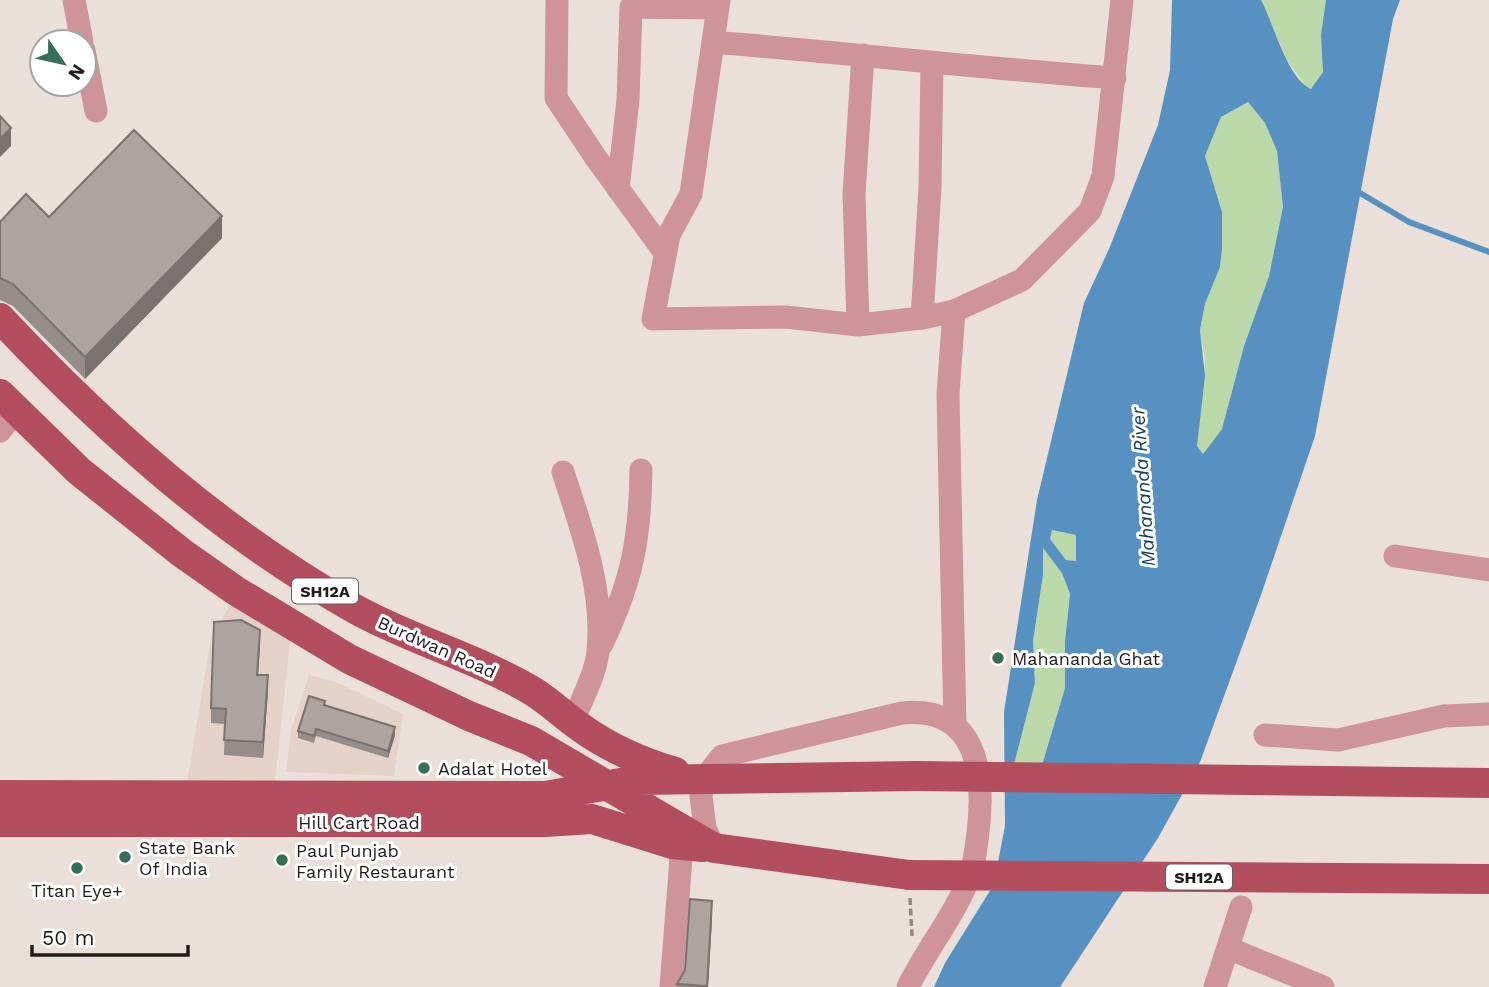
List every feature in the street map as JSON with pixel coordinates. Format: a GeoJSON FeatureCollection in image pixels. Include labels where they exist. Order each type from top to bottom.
{"type":"FeatureCollection","features":[{"type":"Feature","properties":{"kind":"main road","name":"Burdwan Road"},"geometry":{"type":"LineString","coordinates":[[0,318],[116,436],[230,527],[356,609],[398,632],[530,689],[601,741],[650,765],[703,780]]}},
{"type":"Feature","properties":{"kind":"main road","name":"SH12A"},"geometry":{"type":"LineString","coordinates":[[5,412],[130,513],[246,597],[349,659],[469,716],[531,741],[602,784]]}},
{"type":"Feature","properties":{"kind":"main road"},"geometry":{"type":"LineString","coordinates":[[592,819],[602,784],[601,741]]}},
{"type":"Feature","properties":{"kind":"main road","name":"Hill Cart Road"},"geometry":{"type":"LineString","coordinates":[[0,795],[545,796],[602,784],[638,780],[915,775],[1489,783]]}},
{"type":"Feature","properties":{"kind":"main road","name":"Hill Cart Road"},"geometry":{"type":"LineString","coordinates":[[602,784],[714,848]]}},
{"type":"Feature","properties":{"kind":"main road","name":"Hill Cart Road"},"geometry":{"type":"LineString","coordinates":[[0,822],[545,822],[592,819],[682,845],[909,875]]}},
{"type":"Feature","properties":{"kind":"main road","name":"SH12A"},"geometry":{"type":"LineString","coordinates":[[909,875],[1489,879]]}},
{"type":"Feature","properties":{"kind":"street"},"geometry":{"type":"LineString","coordinates":[[74,0],[79,28]]}},
{"type":"Feature","properties":{"kind":"street"},"geometry":{"type":"LineString","coordinates":[[557,0],[556,98],[665,253]]}},
{"type":"Feature","properties":{"kind":"street"},"geometry":{"type":"LineString","coordinates":[[618,189],[628,100],[631,7],[719,4],[691,194],[669,236],[653,319],[786,317],[858,325],[922,318],[954,311],[1022,280],[1090,211],[1103,176],[1122,0]]}},
{"type":"Feature","properties":{"kind":"street"},"geometry":{"type":"LineString","coordinates":[[713,41],[863,55],[932,65],[1115,78]]}},
{"type":"Feature","properties":{"kind":"street"},"geometry":{"type":"LineString","coordinates":[[858,325],[854,194],[863,55]]}},
{"type":"Feature","properties":{"kind":"street"},"geometry":{"type":"LineString","coordinates":[[922,318],[930,187],[932,65]]}},
{"type":"Feature","properties":{"kind":"street"},"geometry":{"type":"LineString","coordinates":[[93,98],[96,111]]}},
{"type":"Feature","properties":{"kind":"street"},"geometry":{"type":"LineString","coordinates":[[954,311],[948,394],[955,726]]}},
{"type":"Feature","properties":{"kind":"street"},"geometry":{"type":"LineString","coordinates":[[573,722],[625,589],[638,544],[641,470]]}},
{"type":"Feature","properties":{"kind":"street"},"geometry":{"type":"LineString","coordinates":[[563,472],[596,585],[598,654]]}},
{"type":"Feature","properties":{"kind":"street"},"geometry":{"type":"LineString","coordinates":[[1395,556],[1489,570]]}},
{"type":"Feature","properties":{"kind":"street"},"geometry":{"type":"LineString","coordinates":[[596,585],[625,589]]}},
{"type":"Feature","properties":{"kind":"street"},"geometry":{"type":"LineString","coordinates":[[714,848],[702,811],[703,780],[718,760],[729,752],[842,725],[916,712],[940,718],[955,726],[972,746],[977,767],[980,815],[975,854],[966,886],[911,980]]}},
{"type":"Feature","properties":{"kind":"street"},"geometry":{"type":"LineString","coordinates":[[1265,735],[1338,740],[1444,716],[1489,715]]}},
{"type":"Feature","properties":{"kind":"street"},"geometry":{"type":"LineString","coordinates":[[671,987],[682,845]]}},
{"type":"Feature","properties":{"kind":"street"},"geometry":{"type":"LineString","coordinates":[[1215,987],[1241,907]]}},
{"type":"Feature","properties":{"kind":"street"},"geometry":{"type":"LineString","coordinates":[[1228,948],[1323,987]]}},
{"type":"Feature","properties":{"kind":"path"},"geometry":{"type":"LineString","coordinates":[[909,875],[911,980]]}},
{"type":"Feature","properties":{"kind":"shaded area"},"geometry":{"type":"Polygon","coordinates":[[[234,598],[291,633],[275,781],[187,784],[211,638],[234,598]]]}},
{"type":"Feature","properties":{"kind":"shaded area"},"geometry":{"type":"Polygon","coordinates":[[[309,675],[336,682],[403,714],[394,776],[286,772],[291,730],[309,675]]]}},
{"type":"Feature","properties":{"kind":"green space"},"geometry":{"type":"Polygon","coordinates":[[[1261,0],[1326,0],[1323,72],[1313,89],[1307,88],[1287,60],[1261,0]]]}},
{"type":"Feature","properties":{"kind":"green space"},"geometry":{"type":"Polygon","coordinates":[[[1248,102],[1265,123],[1277,151],[1283,207],[1269,276],[1244,346],[1222,429],[1203,454],[1197,446],[1205,358],[1200,330],[1205,304],[1220,267],[1222,249],[1222,212],[1205,156],[1221,117],[1248,102]]]}},
{"type":"Feature","properties":{"kind":"green space"},"geometry":{"type":"Polygon","coordinates":[[[1052,530],[1076,535],[1076,561],[1066,560],[1050,539],[1052,530]]]}},
{"type":"Feature","properties":{"kind":"green space"},"geometry":{"type":"Polygon","coordinates":[[[1043,547],[1062,573],[1070,594],[1065,641],[1065,688],[1042,765],[1011,776],[1035,683],[1033,641],[1043,575],[1043,547]]]}},
{"type":"Feature","properties":{"kind":"water","name":"Mahananda River"},"geometry":{"type":"Polygon","coordinates":[[[1172,0],[1261,0],[1288,62],[1302,83],[1311,89],[1323,72],[1321,35],[1326,0],[1400,0],[1393,19],[1315,436],[1200,762],[1158,838],[1060,987],[934,987],[945,963],[991,889],[997,867],[1005,826],[1004,712],[1037,500],[1084,303],[1109,249],[1158,125],[1170,70],[1172,0]],[[1248,102],[1221,117],[1205,156],[1222,212],[1222,249],[1220,267],[1205,304],[1200,330],[1205,376],[1197,446],[1203,454],[1222,429],[1244,346],[1269,276],[1283,207],[1277,151],[1265,123],[1248,102]],[[1052,530],[1050,539],[1066,560],[1076,561],[1076,535],[1052,530]],[[1043,548],[1043,575],[1033,641],[1035,683],[1011,776],[1042,765],[1065,688],[1065,641],[1070,594],[1062,573],[1043,548]]]}},
{"type":"Feature","properties":{"kind":"building"},"geometry":{"type":"Polygon","coordinates":[[[0,116],[11,128],[0,139],[0,116]]]}},
{"type":"Feature","properties":{"kind":"building"},"geometry":{"type":"Polygon","coordinates":[[[134,130],[222,216],[85,357],[13,284],[0,278],[0,222],[26,194],[49,217],[134,130]]]}},
{"type":"Feature","properties":{"kind":"building"},"geometry":{"type":"Polygon","coordinates":[[[241,620],[260,630],[257,675],[268,675],[263,742],[224,740],[226,709],[211,708],[214,622],[241,620]]]}},
{"type":"Feature","properties":{"kind":"building"},"geometry":{"type":"Polygon","coordinates":[[[309,696],[325,701],[324,705],[395,727],[388,751],[316,729],[314,736],[298,731],[309,696]]]}},
{"type":"Feature","properties":{"kind":"building"},"geometry":{"type":"Polygon","coordinates":[[[690,899],[712,901],[707,986],[677,984],[685,970],[690,899]]]}},
{"type":"Feature","properties":{"kind":"waterway"},"geometry":{"type":"LineString","coordinates":[[1355,190],[1409,222],[1489,252]]}},
{"type":"Feature","properties":{"kind":"place","name":"Mahananda Ghat"},"geometry":{"type":"Point","coordinates":[998,658]}},
{"type":"Feature","properties":{"kind":"place","name":"Adalat Hotel"},"geometry":{"type":"Point","coordinates":[424,768]}},
{"type":"Feature","properties":{"kind":"place","name":"State Bank Of India"},"geometry":{"type":"Point","coordinates":[125,857]}},
{"type":"Feature","properties":{"kind":"place","name":"Paul Punjab Family Restaurant"},"geometry":{"type":"Point","coordinates":[282,860]}},
{"type":"Feature","properties":{"kind":"place","name":"Titan Eye+"},"geometry":{"type":"Point","coordinates":[77,868]}}]}
